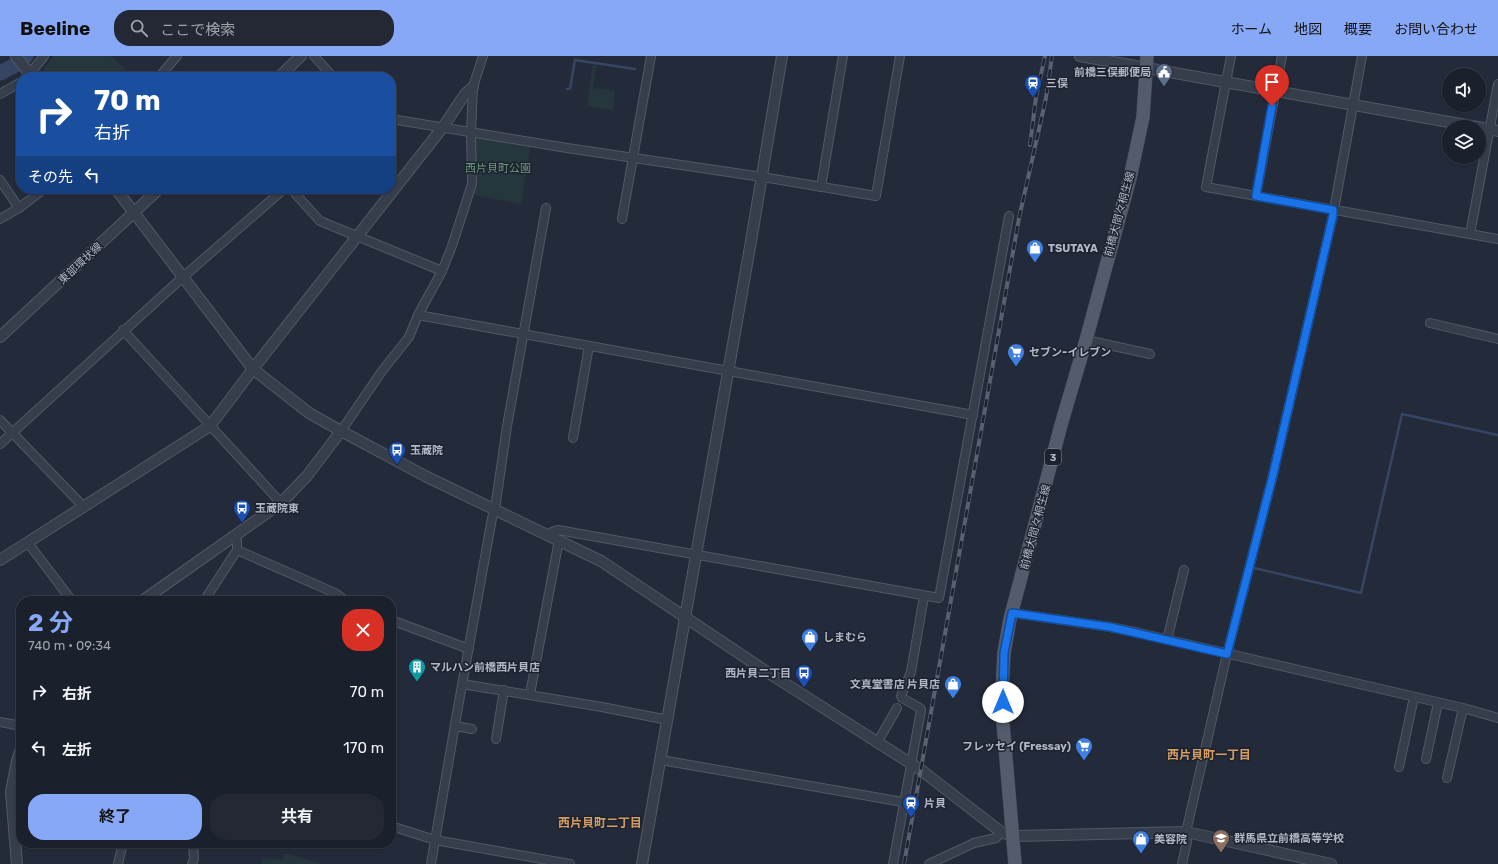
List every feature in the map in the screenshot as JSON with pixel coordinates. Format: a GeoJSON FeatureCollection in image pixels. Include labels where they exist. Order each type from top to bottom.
{"type":"FeatureCollection","features":[{"type":"Feature","properties":{"kind":"main road","name":"前橋大間々桐生線"},"geometry":{"type":"LineString","coordinates":[[1015,864],[1007,834],[1002,691],[1004,653],[1012,613],[1061,425],[1086,340],[1131,170],[1143,117],[1146,62]]}},
{"type":"Feature","properties":{"kind":"street"},"geometry":{"type":"LineString","coordinates":[[16,56],[27,72]]}},
{"type":"Feature","properties":{"kind":"street"},"geometry":{"type":"LineString","coordinates":[[30,72],[44,56]]}},
{"type":"Feature","properties":{"kind":"street"},"geometry":{"type":"LineString","coordinates":[[163,72],[177,56]]}},
{"type":"Feature","properties":{"kind":"street"},"geometry":{"type":"LineString","coordinates":[[284,72],[302,56]]}},
{"type":"Feature","properties":{"kind":"street"},"geometry":{"type":"LineString","coordinates":[[314,56],[328,72]]}},
{"type":"Feature","properties":{"kind":"street"},"geometry":{"type":"LineString","coordinates":[[149,596],[281,502],[307,476],[341,431],[382,371],[409,337],[418,315],[442,271],[452,246],[472,184],[471,133],[473,87],[483,56]]}},
{"type":"Feature","properties":{"kind":"street"},"geometry":{"type":"LineString","coordinates":[[622,219],[651,56]]}},
{"type":"Feature","properties":{"kind":"street"},"geometry":{"type":"LineString","coordinates":[[642,864],[729,371],[782,56]]}},
{"type":"Feature","properties":{"kind":"street"},"geometry":{"type":"LineString","coordinates":[[821,187],[842,56]]}},
{"type":"Feature","properties":{"kind":"street"},"geometry":{"type":"LineString","coordinates":[[396,120],[467,130],[471,133],[632,156],[876,196],[900,56]]}},
{"type":"Feature","properties":{"kind":"street"},"geometry":{"type":"LineString","coordinates":[[1080,56],[1146,62],[1226,82],[1442,121]]}},
{"type":"Feature","properties":{"kind":"street"},"geometry":{"type":"LineString","coordinates":[[1231,56],[1206,187],[1498,239]]}},
{"type":"Feature","properties":{"kind":"street"},"geometry":{"type":"LineString","coordinates":[[1256,196],[1282,56]]}},
{"type":"Feature","properties":{"kind":"street"},"geometry":{"type":"LineString","coordinates":[[1182,864],[1187,842],[1186,832],[1227,654],[1272,479],[1333,210],[1362,56]]}},
{"type":"Feature","properties":{"kind":"street"},"geometry":{"type":"LineString","coordinates":[[1486,129],[1498,84]]}},
{"type":"Feature","properties":{"kind":"street"},"geometry":{"type":"LineString","coordinates":[[0,94],[16,85]]}},
{"type":"Feature","properties":{"kind":"street"},"geometry":{"type":"LineString","coordinates":[[396,187],[443,127],[465,94],[473,87]]}},
{"type":"Feature","properties":{"kind":"street"},"geometry":{"type":"LineString","coordinates":[[1470,234],[1481,164]]}},
{"type":"Feature","properties":{"kind":"street"},"geometry":{"type":"LineString","coordinates":[[0,180],[19,208]]}},
{"type":"Feature","properties":{"kind":"street"},"geometry":{"type":"LineString","coordinates":[[0,219],[19,208],[37,194]]}},
{"type":"Feature","properties":{"kind":"street"},"geometry":{"type":"LineString","coordinates":[[120,194],[253,369],[309,412],[425,476],[601,561],[764,670],[921,770],[1007,834]]}},
{"type":"Feature","properties":{"kind":"street","name":"東部環状線"},"geometry":{"type":"LineString","coordinates":[[0,337],[154,194]]}},
{"type":"Feature","properties":{"kind":"street"},"geometry":{"type":"LineString","coordinates":[[0,444],[183,276],[278,194]]}},
{"type":"Feature","properties":{"kind":"street"},"geometry":{"type":"LineString","coordinates":[[295,194],[317,219],[442,271]]}},
{"type":"Feature","properties":{"kind":"street"},"geometry":{"type":"LineString","coordinates":[[0,560],[210,426],[391,194]]}},
{"type":"Feature","properties":{"kind":"street"},"geometry":{"type":"LineString","coordinates":[[431,864],[454,726],[492,518],[495,509],[507,426],[546,208]]}},
{"type":"Feature","properties":{"kind":"street"},"geometry":{"type":"LineString","coordinates":[[548,536],[552,532],[558,530],[938,599],[940,597],[1009,216]]}},
{"type":"Feature","properties":{"kind":"street"},"geometry":{"type":"LineString","coordinates":[[418,315],[973,415]]}},
{"type":"Feature","properties":{"kind":"street"},"geometry":{"type":"LineString","coordinates":[[1430,322],[1498,338]]}},
{"type":"Feature","properties":{"kind":"street"},"geometry":{"type":"LineString","coordinates":[[123,330],[281,502]]}},
{"type":"Feature","properties":{"kind":"street"},"geometry":{"type":"LineString","coordinates":[[1086,340],[1150,354]]}},
{"type":"Feature","properties":{"kind":"street"},"geometry":{"type":"LineString","coordinates":[[573,438],[589,346]]}},
{"type":"Feature","properties":{"kind":"street"},"geometry":{"type":"LineString","coordinates":[[0,420],[79,502],[83,508]]}},
{"type":"Feature","properties":{"kind":"street"},"geometry":{"type":"LineString","coordinates":[[207,596],[237,550],[237,540],[232,536]]}},
{"type":"Feature","properties":{"kind":"street"},"geometry":{"type":"LineString","coordinates":[[530,694],[559,540]]}},
{"type":"Feature","properties":{"kind":"street"},"geometry":{"type":"LineString","coordinates":[[28,542],[68,596]]}},
{"type":"Feature","properties":{"kind":"street"},"geometry":{"type":"LineString","coordinates":[[237,550],[339,596]]}},
{"type":"Feature","properties":{"kind":"street"},"geometry":{"type":"LineString","coordinates":[[1167,640],[1184,570]]}},
{"type":"Feature","properties":{"kind":"street"},"geometry":{"type":"LineString","coordinates":[[893,864],[920,708],[900,696],[911,672],[924,596]]}},
{"type":"Feature","properties":{"kind":"street"},"geometry":{"type":"LineString","coordinates":[[1012,613],[1110,627],[1463,708],[1498,718]]}},
{"type":"Feature","properties":{"kind":"street"},"geometry":{"type":"LineString","coordinates":[[396,622],[469,649]]}},
{"type":"Feature","properties":{"kind":"street"},"geometry":{"type":"LineString","coordinates":[[462,684],[530,694],[668,720]]}},
{"type":"Feature","properties":{"kind":"street"},"geometry":{"type":"LineString","coordinates":[[496,739],[504,690]]}},
{"type":"Feature","properties":{"kind":"street"},"geometry":{"type":"LineString","coordinates":[[1398,767],[1414,697]]}},
{"type":"Feature","properties":{"kind":"street"},"geometry":{"type":"LineString","coordinates":[[1426,759],[1438,703]]}},
{"type":"Feature","properties":{"kind":"street"},"geometry":{"type":"LineString","coordinates":[[878,743],[897,708]]}},
{"type":"Feature","properties":{"kind":"street"},"geometry":{"type":"LineString","coordinates":[[1447,778],[1463,708]]}},
{"type":"Feature","properties":{"kind":"street"},"geometry":{"type":"LineString","coordinates":[[0,722],[16,725]]}},
{"type":"Feature","properties":{"kind":"street"},"geometry":{"type":"LineString","coordinates":[[454,726],[472,729]]}},
{"type":"Feature","properties":{"kind":"street"},"geometry":{"type":"LineString","coordinates":[[661,760],[904,802]]}},
{"type":"Feature","properties":{"kind":"street"},"geometry":{"type":"LineString","coordinates":[[16,766],[11,792],[17,864]]}},
{"type":"Feature","properties":{"kind":"street"},"geometry":{"type":"LineString","coordinates":[[396,828],[436,840],[570,864]]}},
{"type":"Feature","properties":{"kind":"street"},"geometry":{"type":"LineString","coordinates":[[929,864],[974,843],[1007,834],[1186,832],[1331,864]]}},
{"type":"Feature","properties":{"kind":"street"},"geometry":{"type":"LineString","coordinates":[[118,864],[122,848]]}},
{"type":"Feature","properties":{"kind":"street"},"geometry":{"type":"LineString","coordinates":[[192,864],[194,859],[194,848]]}},
{"type":"Feature","properties":{"kind":"green space"},"geometry":{"type":"Polygon","coordinates":[[[54,56],[111,56],[128,72],[44,72],[44,68],[54,56]]]}},
{"type":"Feature","properties":{"kind":"green space"},"geometry":{"type":"Polygon","coordinates":[[[593,63],[597,64],[593,88],[615,91],[613,110],[587,106],[593,63]]]}},
{"type":"Feature","properties":{"kind":"green space","name":"西片貝町公園"},"geometry":{"type":"Polygon","coordinates":[[[471,133],[531,142],[521,204],[468,194],[471,133]]]}},
{"type":"Feature","properties":{"kind":"green space"},"geometry":{"type":"Polygon","coordinates":[[[285,854],[324,864],[261,864],[263,858],[282,860],[285,854]]]}},
{"type":"Feature","properties":{"kind":"waterway"},"geometry":{"type":"LineString","coordinates":[[0,73],[17,64],[26,56]]}},
{"type":"Feature","properties":{"kind":"waterway"},"geometry":{"type":"LineString","coordinates":[[567,89],[570,89],[575,60],[635,69]]}},
{"type":"Feature","properties":{"kind":"waterway"},"geometry":{"type":"LineString","coordinates":[[1254,568],[1361,593],[1402,414],[1498,435]]}},
{"type":"Feature","properties":{"kind":"railway"},"geometry":{"type":"LineString","coordinates":[[1030,145],[1036,97],[1045,56]]}},
{"type":"Feature","properties":{"kind":"railway"},"geometry":{"type":"LineString","coordinates":[[904,864],[1019,218],[1046,98],[1052,56]]}},
{"type":"Feature","properties":{"kind":"place","name":"前橋三俣郵便局"},"geometry":{"type":"Point","coordinates":[1164,87]}},
{"type":"Feature","properties":{"kind":"place","name":"三俣"},"geometry":{"type":"Point","coordinates":[1033,98]}},
{"type":"Feature","properties":{"kind":"place","name":"TSUTAYA"},"geometry":{"type":"Point","coordinates":[1035,263]}},
{"type":"Feature","properties":{"kind":"place","name":"セブン-イレブン"},"geometry":{"type":"Point","coordinates":[1016,367]}},
{"type":"Feature","properties":{"kind":"place","name":"玉蔵院"},"geometry":{"type":"Point","coordinates":[397,465]}},
{"type":"Feature","properties":{"kind":"place","name":"玉蔵院東"},"geometry":{"type":"Point","coordinates":[242,523]}},
{"type":"Feature","properties":{"kind":"place","name":"しまむら"},"geometry":{"type":"Point","coordinates":[810,652]}},
{"type":"Feature","properties":{"kind":"place","name":"マルハン前橋西片貝店"},"geometry":{"type":"Point","coordinates":[417,682]}},
{"type":"Feature","properties":{"kind":"place","name":"西片貝二丁目"},"geometry":{"type":"Point","coordinates":[804,688]}},
{"type":"Feature","properties":{"kind":"place","name":"文真堂書店 片貝店"},"geometry":{"type":"Point","coordinates":[953,699]}},
{"type":"Feature","properties":{"kind":"place","name":"フレッセイ (Fressay)"},"geometry":{"type":"Point","coordinates":[1084,761]}},
{"type":"Feature","properties":{"kind":"place","name":"片貝"},"geometry":{"type":"Point","coordinates":[911,818]}},
{"type":"Feature","properties":{"kind":"place","name":"群馬県立前橋高等学校"},"geometry":{"type":"Point","coordinates":[1221,853]}},
{"type":"Feature","properties":{"kind":"place","name":"美容院"},"geometry":{"type":"Point","coordinates":[1141,854]}},
{"type":"Feature","properties":{"kind":"district","name":"西片貝町一丁目"},"geometry":{"type":"Point","coordinates":[1209,755]}},
{"type":"Feature","properties":{"kind":"district","name":"西片貝町二丁目"},"geometry":{"type":"Point","coordinates":[600,823]}},
{"type":"Feature","properties":{"kind":"route"},"geometry":{"type":"LineString","coordinates":[[1003,702],[1002,691],[1004,653],[1012,613],[1110,627],[1227,654],[1272,479],[1292,387],[1333,215],[1333,210],[1256,196],[1272,106]]}}]}
